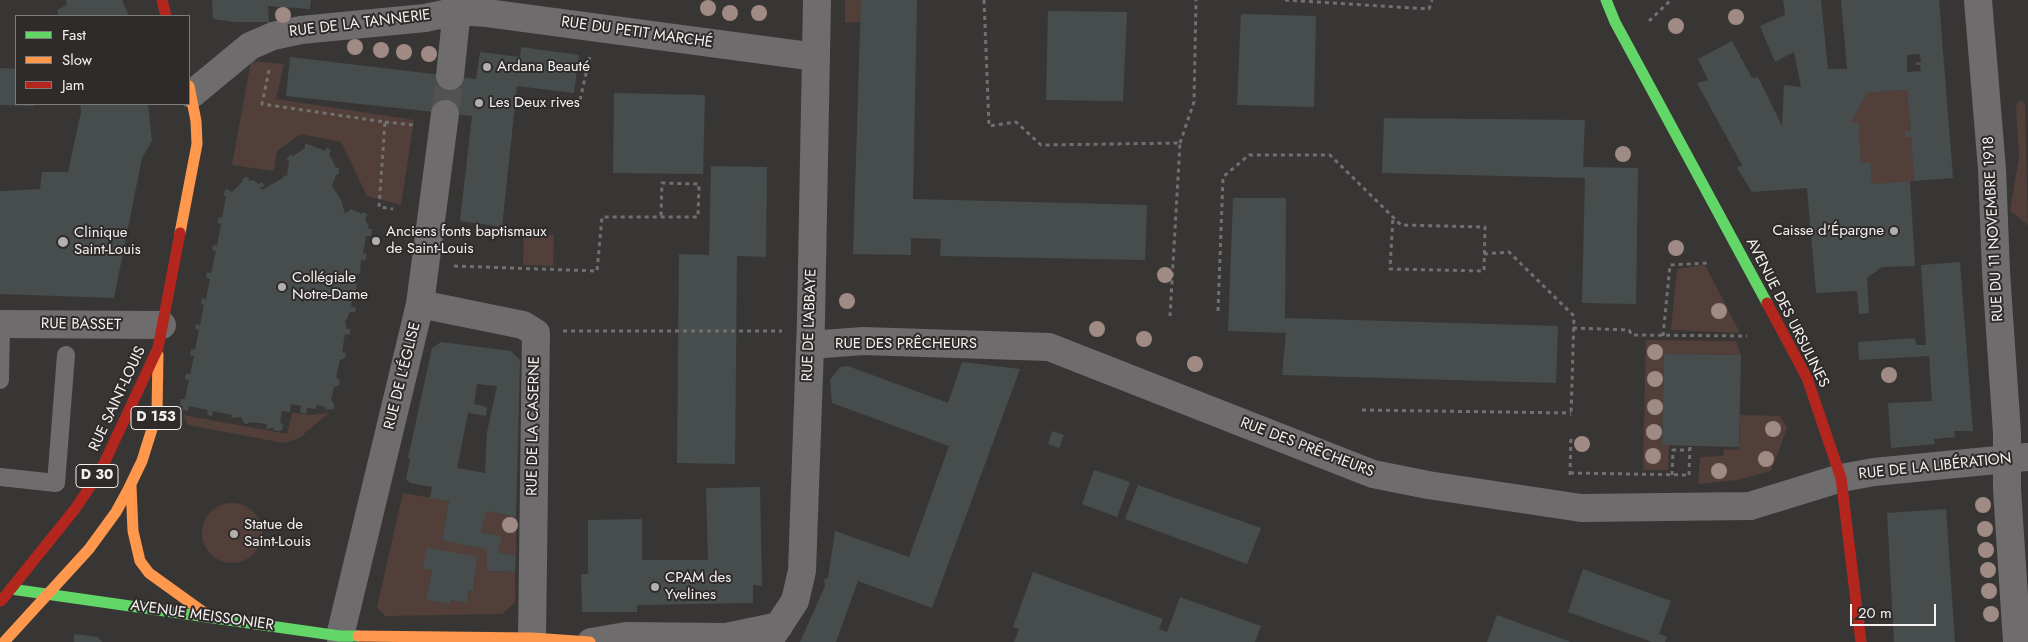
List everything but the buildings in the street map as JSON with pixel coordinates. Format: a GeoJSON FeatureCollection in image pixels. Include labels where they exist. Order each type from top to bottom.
{"type":"FeatureCollection","features":[{"type":"Feature","properties":{"kind":"main road"},"geometry":{"type":"LineString","coordinates":[[162,0],[166,15]]}},
{"type":"Feature","properties":{"kind":"main road","name":"AVENUE DES URSULINES"},"geometry":{"type":"LineString","coordinates":[[1598,0],[1615,22]]}},
{"type":"Feature","properties":{"kind":"main road","name":"AVENUE DES URSULINES"},"geometry":{"type":"LineString","coordinates":[[1606,0],[1615,22],[1807,378],[1841,478],[1861,642]]}},
{"type":"Feature","properties":{"kind":"main road","name":"RUE SAINT-LOUIS"},"geometry":{"type":"LineString","coordinates":[[4,593],[75,509],[100,472],[160,337],[197,144],[190,90]]}},
{"type":"Feature","properties":{"kind":"main road","name":"D 153"},"geometry":{"type":"LineString","coordinates":[[4,642],[105,529],[131,484],[142,461],[157,414],[160,337]]}},
{"type":"Feature","properties":{"kind":"main road","name":"D 30"},"geometry":{"type":"LineString","coordinates":[[131,484],[133,531],[140,560],[149,574],[210,616]]}},
{"type":"Feature","properties":{"kind":"main road","name":"AVENUE MEISSONIER"},"geometry":{"type":"LineString","coordinates":[[4,593],[48,594],[340,636],[590,642]]}},
{"type":"Feature","properties":{"kind":"street","name":"RUE DE L'ABBAYE"},"geometry":{"type":"LineString","coordinates":[[770,637],[795,601],[802,571],[810,345],[817,0]]}},
{"type":"Feature","properties":{"kind":"street","name":"RUE DU 11 NOVEMBRE 1918"},"geometry":{"type":"LineString","coordinates":[[1978,0],[2018,458],[2007,490],[2017,642]]}},
{"type":"Feature","properties":{"kind":"street","name":"RUE DU PETIT MARCHÉ"},"geometry":{"type":"LineString","coordinates":[[458,6],[488,12],[816,57]]}},
{"type":"Feature","properties":{"kind":"street"},"geometry":{"type":"LineString","coordinates":[[450,76],[458,6]]}},
{"type":"Feature","properties":{"kind":"street","name":"RUE DE LA TANNERIE"},"geometry":{"type":"LineString","coordinates":[[190,90],[250,46],[273,36],[300,30],[425,18],[458,6]]}},
{"type":"Feature","properties":{"kind":"street","name":"RUE DE L'ÉGLISE"},"geometry":{"type":"LineString","coordinates":[[340,636],[420,304],[445,114]]}},
{"type":"Feature","properties":{"kind":"street","name":"RUE DE LA CASERNE"},"geometry":{"type":"LineString","coordinates":[[420,304],[523,325],[536,333],[548,640]]}},
{"type":"Feature","properties":{"kind":"street","name":"RUE BASSET"},"geometry":{"type":"LineString","coordinates":[[1,324],[160,337]]}},
{"type":"Feature","properties":{"kind":"street","name":"RUE DES PRÊCHEURS"},"geometry":{"type":"LineString","coordinates":[[810,345],[863,341],[1049,347],[1373,474],[1581,508],[1750,506],[1841,478]]}},
{"type":"Feature","properties":{"kind":"street","name":"RUE DE LA LIBÉRATION"},"geometry":{"type":"LineString","coordinates":[[1841,478],[1881,470],[2018,458]]}},
{"type":"Feature","properties":{"kind":"street"},"geometry":{"type":"LineString","coordinates":[[590,642],[626,636],[704,639],[770,637]]}},
{"type":"Feature","properties":{"kind":"lane"},"geometry":{"type":"LineString","coordinates":[[0,380],[1,324]]}},
{"type":"Feature","properties":{"kind":"lane"},"geometry":{"type":"LineString","coordinates":[[0,477],[56,483],[66,355]]}},
{"type":"Feature","properties":{"kind":"path"},"geometry":{"type":"LineString","coordinates":[[984,0],[989,126],[1016,122],[1041,145],[1180,143]]}},
{"type":"Feature","properties":{"kind":"path"},"geometry":{"type":"LineString","coordinates":[[1170,316],[1180,143],[1194,102],[1196,0]]}},
{"type":"Feature","properties":{"kind":"path"},"geometry":{"type":"LineString","coordinates":[[1285,0],[1429,9],[1432,0]]}},
{"type":"Feature","properties":{"kind":"path"},"geometry":{"type":"LineString","coordinates":[[1649,21],[1672,0]]}},
{"type":"Feature","properties":{"kind":"path"},"geometry":{"type":"LineString","coordinates":[[580,100],[592,48]]}},
{"type":"Feature","properties":{"kind":"path"},"geometry":{"type":"LineString","coordinates":[[270,66],[262,104],[419,126]]}},
{"type":"Feature","properties":{"kind":"path"},"geometry":{"type":"LineString","coordinates":[[385,122],[379,207],[393,209]]}},
{"type":"Feature","properties":{"kind":"path"},"geometry":{"type":"LineString","coordinates":[[1218,311],[1223,177],[1249,155],[1330,155],[1393,217],[1401,225],[1485,226],[1484,271],[1390,269],[1393,217]]}},
{"type":"Feature","properties":{"kind":"path"},"geometry":{"type":"LineString","coordinates":[[449,266],[598,271],[602,217],[661,217],[698,217],[699,184],[662,183],[661,217]]}},
{"type":"Feature","properties":{"kind":"path"},"geometry":{"type":"LineString","coordinates":[[1362,410],[1571,414],[1574,316],[1509,252],[1484,254]]}},
{"type":"Feature","properties":{"kind":"path"},"geometry":{"type":"LineString","coordinates":[[1664,336],[1670,264],[1708,263]]}},
{"type":"Feature","properties":{"kind":"path"},"geometry":{"type":"LineString","coordinates":[[1573,328],[1629,330],[1632,335],[1747,336]]}},
{"type":"Feature","properties":{"kind":"path"},"geometry":{"type":"LineString","coordinates":[[562,331],[785,331]]}},
{"type":"Feature","properties":{"kind":"path"},"geometry":{"type":"LineString","coordinates":[[1570,479],[1571,436]]}},
{"type":"Feature","properties":{"kind":"path"},"geometry":{"type":"LineString","coordinates":[[1672,475],[1673,450],[1689,448],[1688,482]]}},
{"type":"Feature","properties":{"kind":"path"},"geometry":{"type":"LineString","coordinates":[[1570,474],[1689,475]]}},
{"type":"Feature","properties":{"kind":"shaded area"},"geometry":{"type":"Polygon","coordinates":[[[845,0],[861,0],[861,22],[845,23],[845,0]]]}},
{"type":"Feature","properties":{"kind":"shaded area"},"geometry":{"type":"Polygon","coordinates":[[[251,61],[284,64],[276,99],[414,120],[401,205],[367,196],[341,142],[301,134],[277,151],[274,171],[232,165],[251,61]]]}},
{"type":"Feature","properties":{"kind":"shaded area"},"geometry":{"type":"Polygon","coordinates":[[[1907,90],[1911,131],[1905,131],[1905,137],[1911,137],[1914,181],[1872,184],[1871,163],[1861,163],[1859,124],[1851,122],[1867,93],[1907,90]]]}},
{"type":"Feature","properties":{"kind":"shaded area"},"geometry":{"type":"Polygon","coordinates":[[[2023,101],[2025,105],[2028,225],[2010,211],[2019,157],[2016,105],[2023,101]]]}},
{"type":"Feature","properties":{"kind":"shaded area"},"geometry":{"type":"Polygon","coordinates":[[[524,234],[554,235],[553,266],[523,265],[524,234]]]}},
{"type":"Feature","properties":{"kind":"shaded area"},"geometry":{"type":"Polygon","coordinates":[[[1705,265],[1740,333],[1671,330],[1677,269],[1705,265]]]}},
{"type":"Feature","properties":{"kind":"shaded area"},"geometry":{"type":"Polygon","coordinates":[[[1646,340],[1736,341],[1741,355],[1664,354],[1662,445],[1669,445],[1668,470],[1643,470],[1646,340]]]}},
{"type":"Feature","properties":{"kind":"shaded area"},"geometry":{"type":"Polygon","coordinates":[[[292,413],[310,415],[329,413],[299,438],[284,443],[188,425],[183,415],[287,434],[292,413]]]}},
{"type":"Feature","properties":{"kind":"shaded area"},"geometry":{"type":"Polygon","coordinates":[[[1740,415],[1780,416],[1787,428],[1771,471],[1737,480],[1698,484],[1700,457],[1723,456],[1724,449],[1739,450],[1740,415]]]}},
{"type":"Feature","properties":{"kind":"shaded area"},"geometry":{"type":"Polygon","coordinates":[[[403,493],[449,501],[442,540],[487,550],[487,571],[515,572],[515,603],[502,614],[385,616],[377,607],[403,493]],[[423,568],[432,570],[426,600],[449,604],[451,600],[467,603],[469,590],[473,591],[475,577],[423,568]]]}},
{"type":"Feature","properties":{"kind":"shaded area"},"geometry":{"type":"Polygon","coordinates":[[[226,503],[238,503],[249,508],[257,516],[262,527],[260,545],[249,558],[238,563],[226,563],[215,558],[207,550],[202,539],[202,527],[207,516],[215,508],[226,503]]]}},
{"type":"Feature","properties":{"kind":"shaded area"},"geometry":{"type":"Polygon","coordinates":[[[487,511],[516,517],[516,556],[498,552],[501,536],[481,532],[487,511]]]}},
{"type":"Feature","properties":{"kind":"tunnel"},"geometry":{"type":"LineString","coordinates":[[445,114],[450,76]]}},
{"type":"Feature","properties":{"kind":"traffic: fast"},"geometry":{"type":"LineString","coordinates":[[1606,0],[1615,22],[1767,303]]}},
{"type":"Feature","properties":{"kind":"traffic: fast"},"geometry":{"type":"LineString","coordinates":[[11,589],[340,636],[358,636]]}},
{"type":"Feature","properties":{"kind":"traffic: slow"},"geometry":{"type":"LineString","coordinates":[[180,233],[197,144],[196,121],[190,91]]}},
{"type":"Feature","properties":{"kind":"traffic: slow"},"geometry":{"type":"LineString","coordinates":[[4,642],[89,549],[116,512],[128,490],[142,461],[157,413],[158,355]]}},
{"type":"Feature","properties":{"kind":"traffic: slow"},"geometry":{"type":"LineString","coordinates":[[131,486],[133,531],[140,561],[149,573],[206,614]]}},
{"type":"Feature","properties":{"kind":"traffic: slow"},"geometry":{"type":"LineString","coordinates":[[358,636],[532,638],[590,642]]}},
{"type":"Feature","properties":{"kind":"traffic: jam"},"geometry":{"type":"LineString","coordinates":[[162,0],[166,15]]}},
{"type":"Feature","properties":{"kind":"traffic: jam"},"geometry":{"type":"LineString","coordinates":[[1,601],[75,509],[100,472],[158,348],[180,233]]}},
{"type":"Feature","properties":{"kind":"traffic: jam"},"geometry":{"type":"LineString","coordinates":[[1767,303],[1807,378],[1841,478],[1861,642]]}},
{"type":"Feature","properties":{"kind":"place","name":"Ardana Beauté"},"geometry":{"type":"Point","coordinates":[487,67]}},
{"type":"Feature","properties":{"kind":"place","name":"Les Deux rives"},"geometry":{"type":"Point","coordinates":[479,103]}},
{"type":"Feature","properties":{"kind":"place","name":"Caisse d'Épargne"},"geometry":{"type":"Point","coordinates":[1894,231]}},
{"type":"Feature","properties":{"kind":"place","name":"Anciens fonts baptismaux de Saint-Louis"},"geometry":{"type":"Point","coordinates":[376,241]}},
{"type":"Feature","properties":{"kind":"place","name":"Clinique Saint-Louis"},"geometry":{"type":"Point","coordinates":[63,242]}},
{"type":"Feature","properties":{"kind":"place","name":"Collégiale Notre-Dame"},"geometry":{"type":"Point","coordinates":[282,287]}},
{"type":"Feature","properties":{"kind":"place","name":"Statue de Saint-Louis"},"geometry":{"type":"Point","coordinates":[234,534]}},
{"type":"Feature","properties":{"kind":"place","name":"CPAM des Yvelines"},"geometry":{"type":"Point","coordinates":[655,587]}}]}
